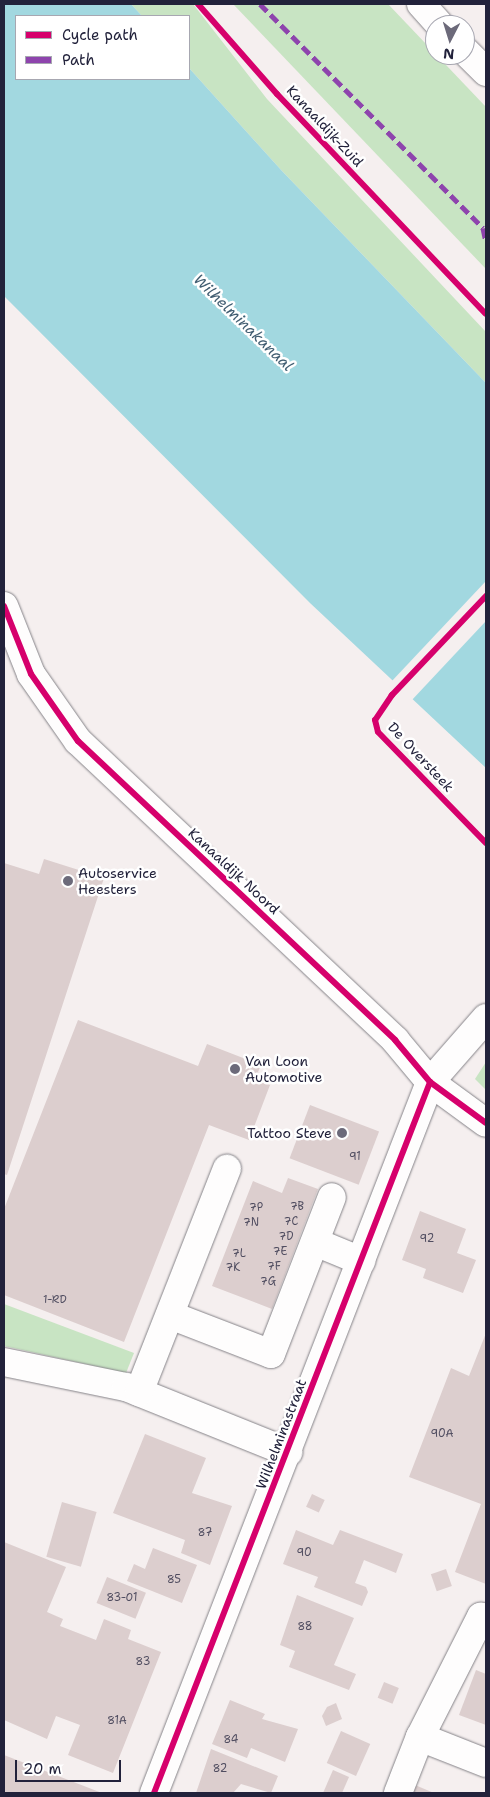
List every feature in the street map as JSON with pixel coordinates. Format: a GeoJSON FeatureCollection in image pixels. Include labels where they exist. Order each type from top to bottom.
{"type":"FeatureCollection","features":[{"type":"Feature","properties":{"kind":"street"},"geometry":{"type":"LineString","coordinates":[[421,4],[431,15]]}},
{"type":"Feature","properties":{"kind":"street"},"geometry":{"type":"LineString","coordinates":[[475,61],[486,72]]}},
{"type":"Feature","properties":{"kind":"street","name":"Kanaaldijk Noord"},"geometry":{"type":"LineString","coordinates":[[4,606],[31,674],[78,741],[395,1040],[430,1082],[486,1123]]}},
{"type":"Feature","properties":{"kind":"street","name":"Wilhelminastraat"},"geometry":{"type":"LineString","coordinates":[[154,1793],[288,1452],[430,1082],[486,1018]]}},
{"type":"Feature","properties":{"kind":"street"},"geometry":{"type":"LineString","coordinates":[[139,1392],[227,1169]]}},
{"type":"Feature","properties":{"kind":"street"},"geometry":{"type":"LineString","coordinates":[[170,1315],[271,1354],[332,1197]]}},
{"type":"Feature","properties":{"kind":"street"},"geometry":{"type":"LineString","coordinates":[[314,1242],[361,1260]]}},
{"type":"Feature","properties":{"kind":"street"},"geometry":{"type":"LineString","coordinates":[[4,1362],[139,1392],[288,1452]]}},
{"type":"Feature","properties":{"kind":"street"},"geometry":{"type":"LineString","coordinates":[[398,1793],[420,1737],[481,1617],[486,1619]]}},
{"type":"Feature","properties":{"kind":"street"},"geometry":{"type":"LineString","coordinates":[[420,1737],[486,1763]]}},
{"type":"Feature","properties":{"kind":"green space"},"geometry":{"type":"Polygon","coordinates":[[[131,4],[193,4],[267,99],[486,332],[486,383],[282,171],[190,69],[190,15],[141,15],[131,4]]]}},
{"type":"Feature","properties":{"kind":"green space"},"geometry":{"type":"Polygon","coordinates":[[[233,4],[388,4],[425,43],[425,65],[446,65],[486,107],[486,269],[233,4]]]}},
{"type":"Feature","properties":{"kind":"green space"},"geometry":{"type":"Polygon","coordinates":[[[486,1062],[486,1090],[475,1079],[486,1062]]]}},
{"type":"Feature","properties":{"kind":"green space"},"geometry":{"type":"Polygon","coordinates":[[[4,1304],[134,1353],[126,1373],[4,1346],[4,1304]]]}},
{"type":"Feature","properties":{"kind":"water","name":"Wilhelminakanaal"},"geometry":{"type":"Polygon","coordinates":[[[4,4],[131,4],[141,15],[15,15],[15,80],[190,80],[190,69],[282,171],[486,383],[486,768],[310,603],[4,296],[4,4]]]}},
{"type":"Feature","properties":{"kind":"pier"},"geometry":{"type":"Polygon","coordinates":[[[486,581],[486,621],[411,701],[391,682],[486,581]]]}},
{"type":"Feature","properties":{"kind":"building"},"geometry":{"type":"Polygon","coordinates":[[[44,859],[104,878],[7,1175],[4,1174],[4,863],[39,874],[44,859]]]}},
{"type":"Feature","properties":{"kind":"building"},"geometry":{"type":"Polygon","coordinates":[[[78,1020],[198,1066],[207,1044],[261,1065],[258,1072],[263,1082],[270,1085],[249,1140],[209,1125],[124,1342],[4,1295],[4,1209],[78,1020]]]}},
{"type":"Feature","properties":{"kind":"building"},"geometry":{"type":"Polygon","coordinates":[[[310,1105],[379,1132],[359,1185],[290,1158],[310,1105]]]}},
{"type":"Feature","properties":{"kind":"building"},"geometry":{"type":"Polygon","coordinates":[[[288,1178],[318,1189],[272,1309],[212,1286],[253,1181],[282,1193],[288,1178]]]}},
{"type":"Feature","properties":{"kind":"building"},"geometry":{"type":"Polygon","coordinates":[[[420,1211],[466,1229],[457,1253],[476,1260],[463,1293],[423,1278],[426,1269],[402,1260],[420,1211]]]}},
{"type":"Feature","properties":{"kind":"building"},"geometry":{"type":"Polygon","coordinates":[[[486,1333],[486,1584],[455,1572],[481,1504],[409,1477],[451,1368],[469,1376],[486,1333]]]}},
{"type":"Feature","properties":{"kind":"building"},"geometry":{"type":"Polygon","coordinates":[[[145,1434],[206,1458],[192,1493],[232,1506],[210,1565],[181,1553],[185,1540],[113,1513],[145,1434]]]}},
{"type":"Feature","properties":{"kind":"building"},"geometry":{"type":"Polygon","coordinates":[[[312,1494],[325,1500],[319,1513],[306,1507],[312,1494]]]}},
{"type":"Feature","properties":{"kind":"building"},"geometry":{"type":"Polygon","coordinates":[[[62,1502],[97,1512],[81,1567],[46,1557],[62,1502]]]}},
{"type":"Feature","properties":{"kind":"building"},"geometry":{"type":"Polygon","coordinates":[[[296,1530],[333,1545],[340,1530],[403,1554],[396,1573],[364,1560],[355,1583],[366,1587],[368,1592],[362,1606],[314,1587],[318,1577],[283,1564],[296,1530]]]}},
{"type":"Feature","properties":{"kind":"building"},"geometry":{"type":"Polygon","coordinates":[[[4,1542],[66,1567],[47,1612],[63,1619],[60,1626],[96,1640],[104,1619],[131,1630],[128,1639],[161,1652],[113,1773],[68,1755],[80,1725],[56,1716],[47,1739],[4,1720],[4,1542]]]}},
{"type":"Feature","properties":{"kind":"building"},"geometry":{"type":"Polygon","coordinates":[[[153,1548],[197,1565],[182,1603],[127,1581],[134,1564],[145,1569],[153,1548]]]}},
{"type":"Feature","properties":{"kind":"building"},"geometry":{"type":"Polygon","coordinates":[[[446,1569],[452,1586],[437,1591],[431,1574],[446,1569]]]}},
{"type":"Feature","properties":{"kind":"building"},"geometry":{"type":"Polygon","coordinates":[[[107,1577],[146,1593],[135,1619],[97,1603],[107,1577]]]}},
{"type":"Feature","properties":{"kind":"building"},"geometry":{"type":"Polygon","coordinates":[[[297,1595],[354,1618],[334,1665],[356,1674],[349,1690],[289,1667],[295,1651],[280,1645],[297,1595]]]}},
{"type":"Feature","properties":{"kind":"building"},"geometry":{"type":"Polygon","coordinates":[[[476,1670],[486,1674],[486,1725],[459,1715],[476,1670]]]}},
{"type":"Feature","properties":{"kind":"building"},"geometry":{"type":"Polygon","coordinates":[[[384,1682],[399,1688],[392,1704],[378,1698],[384,1682]]]}},
{"type":"Feature","properties":{"kind":"building"},"geometry":{"type":"Polygon","coordinates":[[[230,1700],[265,1714],[262,1719],[298,1729],[285,1762],[251,1748],[247,1758],[212,1744],[230,1700]]]}},
{"type":"Feature","properties":{"kind":"building"},"geometry":{"type":"Polygon","coordinates":[[[336,1703],[342,1719],[326,1726],[322,1716],[327,1707],[336,1703]]]}},
{"type":"Feature","properties":{"kind":"building"},"geometry":{"type":"Polygon","coordinates":[[[341,1731],[370,1744],[356,1776],[327,1763],[341,1731]]]}},
{"type":"Feature","properties":{"kind":"building"},"geometry":{"type":"Polygon","coordinates":[[[211,1749],[278,1776],[271,1793],[241,1784],[233,1793],[196,1793],[211,1749]]]}},
{"type":"Feature","properties":{"kind":"building"},"geometry":{"type":"Polygon","coordinates":[[[4,1755],[102,1793],[4,1793],[4,1755]]]}},
{"type":"Feature","properties":{"kind":"building"},"geometry":{"type":"Polygon","coordinates":[[[333,1770],[349,1777],[342,1793],[323,1793],[333,1770]]]}},
{"type":"Feature","properties":{"kind":"building"},"geometry":{"type":"Polygon","coordinates":[[[415,1785],[434,1793],[411,1793],[415,1785]]]}},
{"type":"Feature","properties":{"kind":"marked path"},"geometry":{"type":"LineString","coordinates":[[260,4],[483,228],[486,242]]}},
{"type":"Feature","properties":{"kind":"cycle path","name":"Kanaaldijk-Zuid"},"geometry":{"type":"LineString","coordinates":[[198,4],[277,94],[486,314]]}},
{"type":"Feature","properties":{"kind":"cycle path","name":"De Oversteek"},"geometry":{"type":"LineString","coordinates":[[486,596],[392,695],[375,720],[378,732],[486,843]]}},
{"type":"Feature","properties":{"kind":"cycle path"},"geometry":{"type":"LineString","coordinates":[[4,606],[31,674],[78,741],[395,1040],[430,1082],[486,1123]]}},
{"type":"Feature","properties":{"kind":"cycle path"},"geometry":{"type":"LineString","coordinates":[[154,1793],[430,1082]]}},
{"type":"Feature","properties":{"kind":"place","name":"Autoservice Heesters"},"geometry":{"type":"Point","coordinates":[68,881]}},
{"type":"Feature","properties":{"kind":"place","name":"Van Loon Automotive"},"geometry":{"type":"Point","coordinates":[235,1069]}},
{"type":"Feature","properties":{"kind":"place","name":"Tattoo Steve"},"geometry":{"type":"Point","coordinates":[342,1133]}}]}
